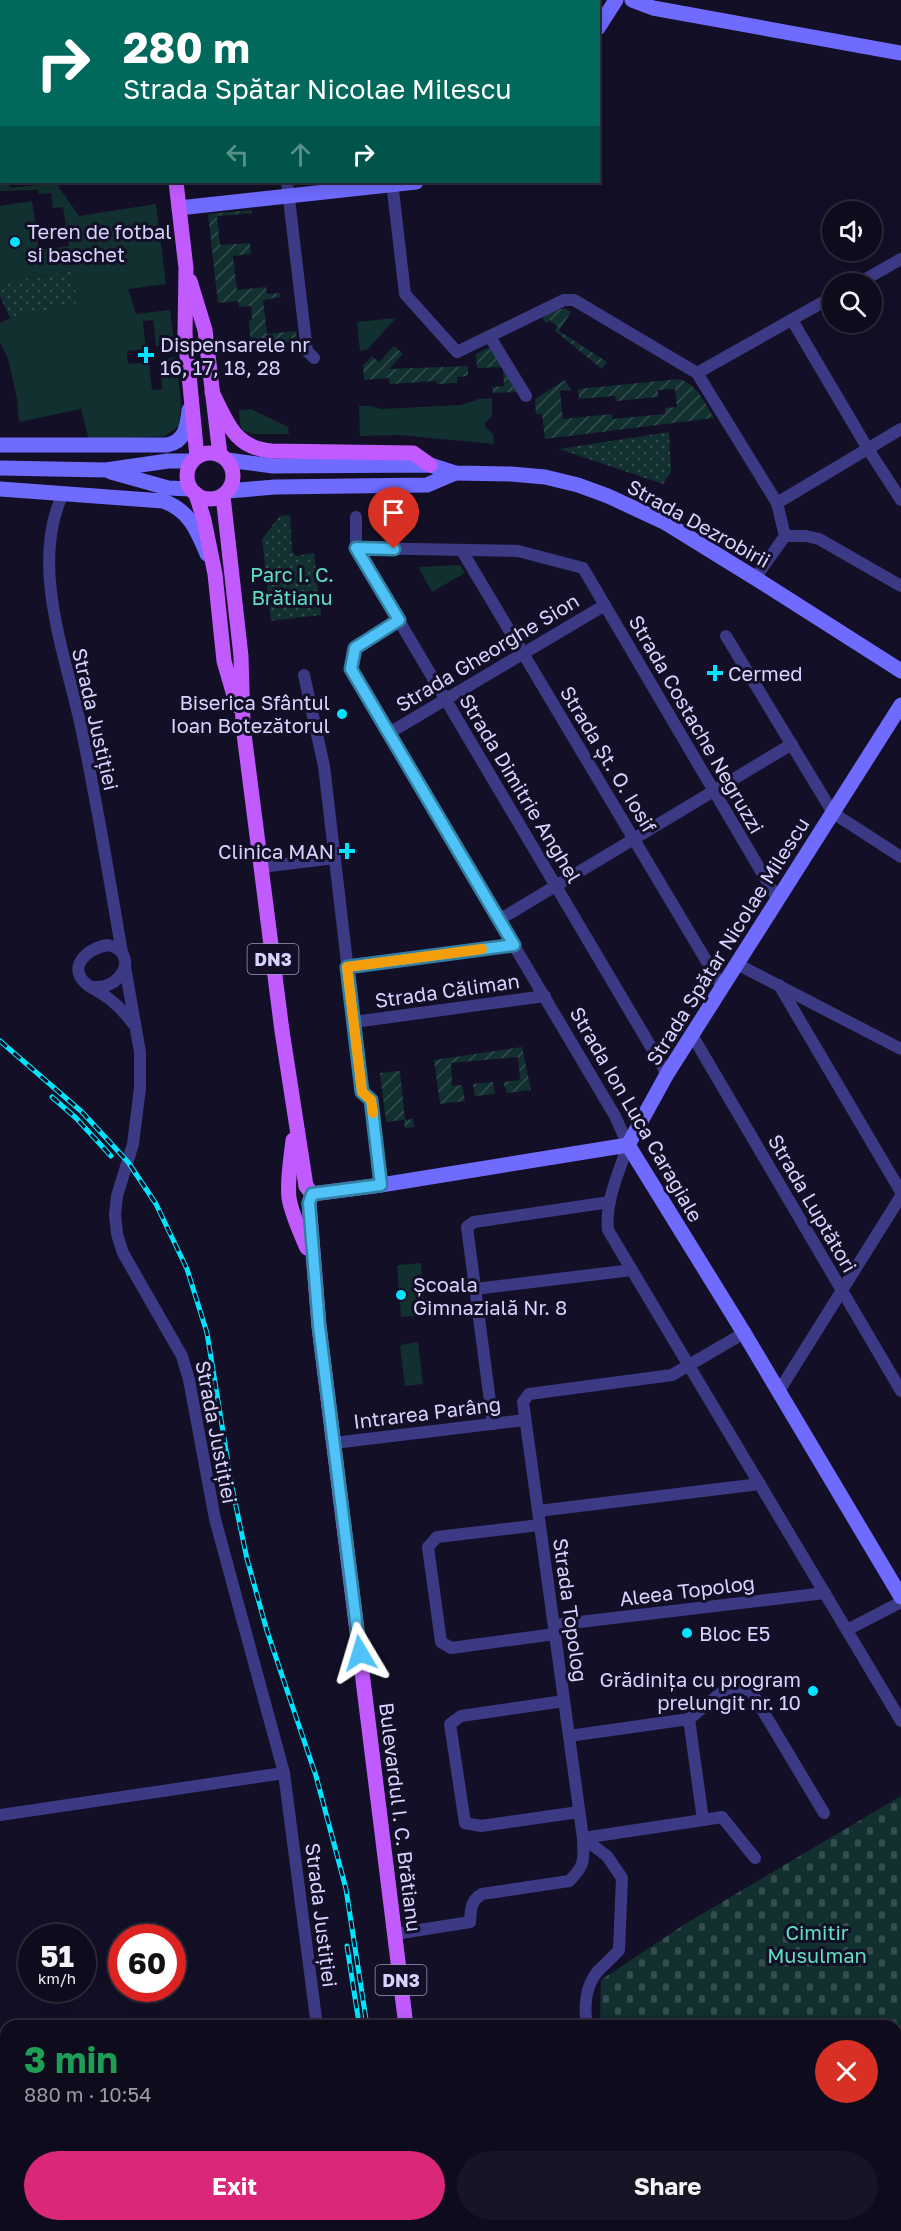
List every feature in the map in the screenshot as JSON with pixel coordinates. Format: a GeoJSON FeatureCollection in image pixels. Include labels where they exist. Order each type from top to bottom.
{"type":"FeatureCollection","features":[{"type":"Feature","properties":{"kind":"main road","name":"DN3"},"geometry":{"type":"LineString","coordinates":[[176,183],[186,268],[185,334],[194,459],[187,475],[193,492]]}},
{"type":"Feature","properties":{"kind":"main road","name":"DN3"},"geometry":{"type":"LineString","coordinates":[[186,268],[205,330],[212,392],[224,458],[233,475],[225,493]]}},
{"type":"Feature","properties":{"kind":"main road"},"geometry":{"type":"LineString","coordinates":[[212,392],[234,434],[246,445],[254,448],[272,451],[413,453],[430,465]]}},
{"type":"Feature","properties":{"kind":"main road"},"geometry":{"type":"LineString","coordinates":[[194,459],[207,453],[224,458]]}},
{"type":"Feature","properties":{"kind":"main road"},"geometry":{"type":"LineString","coordinates":[[193,492],[209,499],[225,493]]}},
{"type":"Feature","properties":{"kind":"main road","name":"Bulevardul I. C. Brătianu"},"geometry":{"type":"LineString","coordinates":[[193,492],[204,520],[215,574],[224,661],[243,726]]}},
{"type":"Feature","properties":{"kind":"main road","name":"Bulevardul I. C. Brătianu"},"geometry":{"type":"LineString","coordinates":[[225,493],[241,656],[243,726],[305,1195],[319,1326],[405,2020]]}},
{"type":"Feature","properties":{"kind":"main road","name":"Bulevardul I. C. Brătianu"},"geometry":{"type":"LineString","coordinates":[[285,1050],[293,1140],[305,1195],[307,1248],[319,1326]]}},
{"type":"Feature","properties":{"kind":"main road"},"geometry":{"type":"LineString","coordinates":[[293,1140],[288,1181],[289,1198],[293,1216],[307,1248]]}},
{"type":"Feature","properties":{"kind":"street"},"geometry":{"type":"LineString","coordinates":[[600,25],[616,0]]}},
{"type":"Feature","properties":{"kind":"street"},"geometry":{"type":"LineString","coordinates":[[632,0],[653,8],[901,53]]}},
{"type":"Feature","properties":{"kind":"street"},"geometry":{"type":"LineString","coordinates":[[179,208],[288,189],[392,183],[405,294],[457,352],[564,300],[574,300],[697,373],[777,503],[786,536]]}},
{"type":"Feature","properties":{"kind":"street"},"geometry":{"type":"LineString","coordinates":[[288,189],[307,351],[314,358]]}},
{"type":"Feature","properties":{"kind":"street"},"geometry":{"type":"LineString","coordinates":[[876,273],[901,259]]}},
{"type":"Feature","properties":{"kind":"street"},"geometry":{"type":"LineString","coordinates":[[697,373],[822,303]]}},
{"type":"Feature","properties":{"kind":"street"},"geometry":{"type":"LineString","coordinates":[[792,320],[868,449],[901,500]]}},
{"type":"Feature","properties":{"kind":"street"},"geometry":{"type":"LineString","coordinates":[[490,337],[526,396]]}},
{"type":"Feature","properties":{"kind":"street"},"geometry":{"type":"LineString","coordinates":[[0,445],[167,445],[177,441],[187,427],[191,395]]}},
{"type":"Feature","properties":{"kind":"street"},"geometry":{"type":"LineString","coordinates":[[777,503],[901,429]]}},
{"type":"Feature","properties":{"kind":"street"},"geometry":{"type":"LineString","coordinates":[[128,446],[168,461]]}},
{"type":"Feature","properties":{"kind":"street","name":"Strada Dezrobirii"},"geometry":{"type":"LineString","coordinates":[[224,458],[273,466],[430,465],[455,473],[544,477],[598,492],[666,523],[901,671]]}},
{"type":"Feature","properties":{"kind":"street"},"geometry":{"type":"LineString","coordinates":[[0,468],[106,470],[194,459]]}},
{"type":"Feature","properties":{"kind":"street"},"geometry":{"type":"LineString","coordinates":[[106,470],[168,488],[193,492]]}},
{"type":"Feature","properties":{"kind":"street","name":"Strada Dezrobirii"},"geometry":{"type":"LineString","coordinates":[[225,493],[274,487],[427,485],[455,473]]}},
{"type":"Feature","properties":{"kind":"street"},"geometry":{"type":"LineString","coordinates":[[89,494],[108,487],[147,482]]}},
{"type":"Feature","properties":{"kind":"street"},"geometry":{"type":"LineString","coordinates":[[0,489],[153,499],[177,507],[195,526],[215,574]]}},
{"type":"Feature","properties":{"kind":"street","name":"Strada Justiției"},"geometry":{"type":"LineString","coordinates":[[63,494],[53,522],[51,538],[50,573],[55,623],[81,727],[122,953]]}},
{"type":"Feature","properties":{"kind":"street"},"geometry":{"type":"LineString","coordinates":[[357,517],[356,548],[462,550]]}},
{"type":"Feature","properties":{"kind":"street"},"geometry":{"type":"LineString","coordinates":[[755,578],[786,536]]}},
{"type":"Feature","properties":{"kind":"street"},"geometry":{"type":"LineString","coordinates":[[786,536],[806,536],[819,539],[901,586]]}},
{"type":"Feature","properties":{"kind":"street","name":"Strada Dimitrie Anghel"},"geometry":{"type":"LineString","coordinates":[[356,548],[667,1074]]}},
{"type":"Feature","properties":{"kind":"street","name":"Strada Costache Negruzzi"},"geometry":{"type":"LineString","coordinates":[[462,550],[518,551],[583,568],[778,900]]}},
{"type":"Feature","properties":{"kind":"street","name":"Strada Șt. O. Iosif"},"geometry":{"type":"LineString","coordinates":[[462,550],[722,987]]}},
{"type":"Feature","properties":{"kind":"street","name":"Strada Gheorghe Sion"},"geometry":{"type":"LineString","coordinates":[[388,733],[605,605]]}},
{"type":"Feature","properties":{"kind":"street","name":"Strada Ion Luca Caragiale"},"geometry":{"type":"LineString","coordinates":[[399,620],[355,648],[351,669],[615,1116],[628,1145],[899,1586]]}},
{"type":"Feature","properties":{"kind":"street"},"geometry":{"type":"LineString","coordinates":[[726,636],[833,813],[901,857]]}},
{"type":"Feature","properties":{"kind":"street"},"geometry":{"type":"LineString","coordinates":[[304,675],[324,766],[362,1092],[371,1100],[381,1185]]}},
{"type":"Feature","properties":{"kind":"street","name":"Strada Spătar Nicolae Milescu"},"geometry":{"type":"LineString","coordinates":[[628,1145],[667,1074],[901,705]]}},
{"type":"Feature","properties":{"kind":"street"},"geometry":{"type":"LineString","coordinates":[[500,920],[792,744]]}},
{"type":"Feature","properties":{"kind":"street"},"geometry":{"type":"LineString","coordinates":[[261,867],[334,858]]}},
{"type":"Feature","properties":{"kind":"street"},"geometry":{"type":"LineString","coordinates":[[89,986],[100,988],[112,983],[123,974],[125,967],[122,953],[116,947],[108,945],[91,950],[83,956],[79,970],[84,983],[89,986],[113,1000],[123,1009],[135,1027]]}},
{"type":"Feature","properties":{"kind":"street"},"geometry":{"type":"LineString","coordinates":[[347,967],[514,945]]}},
{"type":"Feature","properties":{"kind":"street"},"geometry":{"type":"LineString","coordinates":[[737,964],[901,1049]]}},
{"type":"Feature","properties":{"kind":"street","name":"Strada Justiției"},"geometry":{"type":"LineString","coordinates":[[125,967],[130,984],[140,1052],[140,1088],[133,1144],[117,1196],[115,1214],[117,1234],[123,1253],[182,1356],[189,1380],[215,1520],[284,1773],[316,2020]]}},
{"type":"Feature","properties":{"kind":"street"},"geometry":{"type":"LineString","coordinates":[[779,986],[901,1194],[779,1391]]}},
{"type":"Feature","properties":{"kind":"street","name":"Strada Căliman"},"geometry":{"type":"LineString","coordinates":[[354,1022],[545,996]]}},
{"type":"Feature","properties":{"kind":"street","name":"Strada Luptători"},"geometry":{"type":"LineString","coordinates":[[692,1035],[901,1391]]}},
{"type":"Feature","properties":{"kind":"street"},"geometry":{"type":"LineString","coordinates":[[305,1195],[628,1145],[610,1202],[607,1217],[608,1230],[901,1721]]}},
{"type":"Feature","properties":{"kind":"street"},"geometry":{"type":"LineString","coordinates":[[493,1424],[467,1227],[474,1222],[610,1202]]}},
{"type":"Feature","properties":{"kind":"street"},"geometry":{"type":"LineString","coordinates":[[475,1289],[632,1270]]}},
{"type":"Feature","properties":{"kind":"street"},"geometry":{"type":"LineString","coordinates":[[689,1364],[744,1333]]}},
{"type":"Feature","properties":{"kind":"street","name":"Strada Topolog"},"geometry":{"type":"LineString","coordinates":[[395,1934],[470,1922],[471,1907],[475,1899],[482,1894],[569,1881],[579,1872],[584,1861],[583,1838],[523,1402],[530,1394],[672,1375],[689,1364]]}},
{"type":"Feature","properties":{"kind":"street","name":"Intrarea Parâng"},"geometry":{"type":"LineString","coordinates":[[334,1443],[525,1420]]}},
{"type":"Feature","properties":{"kind":"street"},"geometry":{"type":"LineString","coordinates":[[538,1510],[760,1484]]}},
{"type":"Feature","properties":{"kind":"street","name":"Strada Topolog"},"geometry":{"type":"LineString","coordinates":[[441,1642],[428,1547],[437,1536],[540,1525]]}},
{"type":"Feature","properties":{"kind":"street","name":"Aleea Topolog"},"geometry":{"type":"LineString","coordinates":[[441,1642],[450,1648],[554,1630],[825,1593]]}},
{"type":"Feature","properties":{"kind":"street"},"geometry":{"type":"LineString","coordinates":[[847,1630],[901,1602]]}},
{"type":"Feature","properties":{"kind":"street"},"geometry":{"type":"LineString","coordinates":[[569,1736],[689,1719],[726,1689],[740,1687],[752,1691],[824,1813]]}},
{"type":"Feature","properties":{"kind":"street","name":"Strada Topolog"},"geometry":{"type":"LineString","coordinates":[[564,1701],[461,1716],[450,1724],[465,1823],[481,1826],[579,1812]]}},
{"type":"Feature","properties":{"kind":"street"},"geometry":{"type":"LineString","coordinates":[[689,1719],[703,1820]]}},
{"type":"Feature","properties":{"kind":"street"},"geometry":{"type":"LineString","coordinates":[[0,1815],[284,1773]]}},
{"type":"Feature","properties":{"kind":"street"},"geometry":{"type":"LineString","coordinates":[[583,1838],[722,1818],[755,1858]]}},
{"type":"Feature","properties":{"kind":"street"},"geometry":{"type":"LineString","coordinates":[[583,1838],[607,1856],[622,1878],[618,1950],[597,1972],[588,1990],[586,2020]]}},
{"type":"Feature","properties":{"kind":"green space"},"geometry":{"type":"Polygon","coordinates":[[[0,183],[9,183],[10,188],[56,183],[79,216],[156,204],[166,284],[128,289],[136,314],[170,310],[175,350],[164,352],[163,346],[156,346],[153,320],[143,321],[146,349],[127,351],[128,364],[149,362],[152,390],[162,389],[160,363],[164,362],[164,359],[176,357],[181,403],[179,426],[165,436],[89,440],[81,409],[19,422],[17,398],[8,359],[0,342],[0,323],[10,318],[78,303],[72,271],[0,283],[0,206],[32,201],[39,250],[69,246],[63,207],[53,208],[51,193],[39,194],[38,190],[0,191],[0,183]]]}},
{"type":"Feature","properties":{"kind":"green space"},"geometry":{"type":"Polygon","coordinates":[[[252,210],[252,213],[217,216],[220,245],[250,243],[251,254],[233,256],[237,290],[266,287],[267,294],[280,293],[281,297],[263,300],[267,334],[296,331],[297,341],[251,346],[249,321],[252,320],[251,306],[239,307],[238,301],[218,303],[208,214],[252,210]]]}},
{"type":"Feature","properties":{"kind":"green space"},"geometry":{"type":"Polygon","coordinates":[[[72,271],[78,303],[10,318],[0,296],[0,283],[72,271]]]}},
{"type":"Feature","properties":{"kind":"green space"},"geometry":{"type":"Polygon","coordinates":[[[565,308],[571,312],[559,331],[607,362],[602,369],[555,331],[558,327],[549,320],[546,323],[542,318],[553,311],[565,308]]]}},
{"type":"Feature","properties":{"kind":"green space"},"geometry":{"type":"Polygon","coordinates":[[[396,318],[367,350],[360,351],[357,322],[396,318]]]}},
{"type":"Feature","properties":{"kind":"green space"},"geometry":{"type":"Polygon","coordinates":[[[394,346],[403,354],[389,369],[468,366],[468,376],[457,377],[457,383],[437,384],[436,381],[390,384],[389,378],[364,380],[363,366],[372,356],[379,362],[394,346]]]}},
{"type":"Feature","properties":{"kind":"green space"},"geometry":{"type":"Polygon","coordinates":[[[490,347],[502,367],[477,368],[476,354],[490,347]]]}},
{"type":"Feature","properties":{"kind":"green space"},"geometry":{"type":"Polygon","coordinates":[[[503,369],[517,392],[493,393],[492,387],[504,386],[503,369]]]}},
{"type":"Feature","properties":{"kind":"green space"},"geometry":{"type":"Polygon","coordinates":[[[679,379],[696,390],[714,418],[545,439],[542,414],[536,414],[535,399],[565,380],[571,390],[560,391],[563,419],[612,414],[613,419],[665,414],[665,408],[677,407],[675,389],[658,390],[658,397],[616,401],[615,396],[579,399],[578,389],[679,379]]]}},
{"type":"Feature","properties":{"kind":"green space"},"geometry":{"type":"Polygon","coordinates":[[[492,398],[492,416],[485,423],[485,427],[493,434],[494,444],[399,435],[360,436],[359,406],[372,406],[380,409],[461,405],[479,399],[492,398]]]}},
{"type":"Feature","properties":{"kind":"green space"},"geometry":{"type":"Polygon","coordinates":[[[251,409],[288,427],[289,434],[254,434],[243,431],[239,410],[251,409]]]}},
{"type":"Feature","properties":{"kind":"green space"},"geometry":{"type":"Polygon","coordinates":[[[669,432],[671,472],[663,484],[559,449],[669,432]]]}},
{"type":"Feature","properties":{"kind":"green space","name":"Parc I. C. Brătianu"},"geometry":{"type":"Polygon","coordinates":[[[290,515],[292,551],[296,556],[314,553],[321,615],[271,621],[262,539],[280,516],[290,515]]]}},
{"type":"Feature","properties":{"kind":"green space"},"geometry":{"type":"Polygon","coordinates":[[[460,565],[465,573],[432,592],[418,567],[460,565]]]}},
{"type":"Feature","properties":{"kind":"green space"},"geometry":{"type":"Polygon","coordinates":[[[522,1047],[531,1090],[507,1093],[503,1082],[520,1080],[518,1057],[451,1063],[452,1086],[462,1085],[465,1101],[440,1104],[434,1060],[522,1047]]]}},
{"type":"Feature","properties":{"kind":"green space"},"geometry":{"type":"Polygon","coordinates":[[[400,1071],[405,1120],[413,1119],[414,1127],[405,1128],[404,1120],[386,1122],[380,1073],[400,1071]]]}},
{"type":"Feature","properties":{"kind":"green space"},"geometry":{"type":"Polygon","coordinates":[[[493,1082],[495,1094],[475,1096],[473,1084],[493,1082]]]}},
{"type":"Feature","properties":{"kind":"green space"},"geometry":{"type":"Polygon","coordinates":[[[421,1263],[425,1315],[401,1317],[397,1265],[421,1263]]]}},
{"type":"Feature","properties":{"kind":"green space"},"geometry":{"type":"Polygon","coordinates":[[[418,1342],[423,1384],[405,1386],[400,1345],[418,1342]]]}},
{"type":"Feature","properties":{"kind":"green space","name":"Cimitir Musulman"},"geometry":{"type":"Polygon","coordinates":[[[901,1796],[901,2020],[600,2020],[601,1980],[685,1924],[901,1796]]]}},
{"type":"Feature","properties":{"kind":"railway"},"geometry":{"type":"LineString","coordinates":[[0,1041],[82,1112],[128,1162],[156,1204],[187,1269],[207,1333],[232,1487],[247,1559],[267,1631],[316,1776],[346,1889],[366,2020]]}},
{"type":"Feature","properties":{"kind":"railway"},"geometry":{"type":"LineString","coordinates":[[52,1097],[76,1118],[111,1156]]}},
{"type":"Feature","properties":{"kind":"railway"},"geometry":{"type":"LineString","coordinates":[[347,1946],[358,2017]]}},
{"type":"Feature","properties":{"kind":"slow traffic"},"geometry":{"type":"LineString","coordinates":[[373,1113],[371,1100],[362,1092],[347,967],[482,949]]}},
{"type":"Feature","properties":{"kind":"place","name":"Teren de fotbal si baschet"},"geometry":{"type":"Point","coordinates":[15,242]}},
{"type":"Feature","properties":{"kind":"place","name":"Dispensarele nr 16, 17, 18, 28"},"geometry":{"type":"Point","coordinates":[146,355]}},
{"type":"Feature","properties":{"kind":"place","name":"Cermed"},"geometry":{"type":"Point","coordinates":[715,673]}},
{"type":"Feature","properties":{"kind":"place","name":"Biserica Sfântul Ioan Botezătorul"},"geometry":{"type":"Point","coordinates":[342,714]}},
{"type":"Feature","properties":{"kind":"place","name":"Clinica MAN"},"geometry":{"type":"Point","coordinates":[347,851]}},
{"type":"Feature","properties":{"kind":"place","name":"Școala Gimnazială Nr. 8"},"geometry":{"type":"Point","coordinates":[401,1295]}},
{"type":"Feature","properties":{"kind":"place","name":"Bloc E5"},"geometry":{"type":"Point","coordinates":[687,1633]}},
{"type":"Feature","properties":{"kind":"place","name":"Grădinița cu program prelungit nr. 10"},"geometry":{"type":"Point","coordinates":[813,1691]}},
{"type":"Feature","properties":{"kind":"route"},"geometry":{"type":"LineString","coordinates":[[360,1653],[319,1326],[309,1203],[312,1194],[381,1185],[371,1100],[362,1092],[347,967],[514,945],[351,669],[355,648],[399,620],[356,548],[394,549]]}}]}
